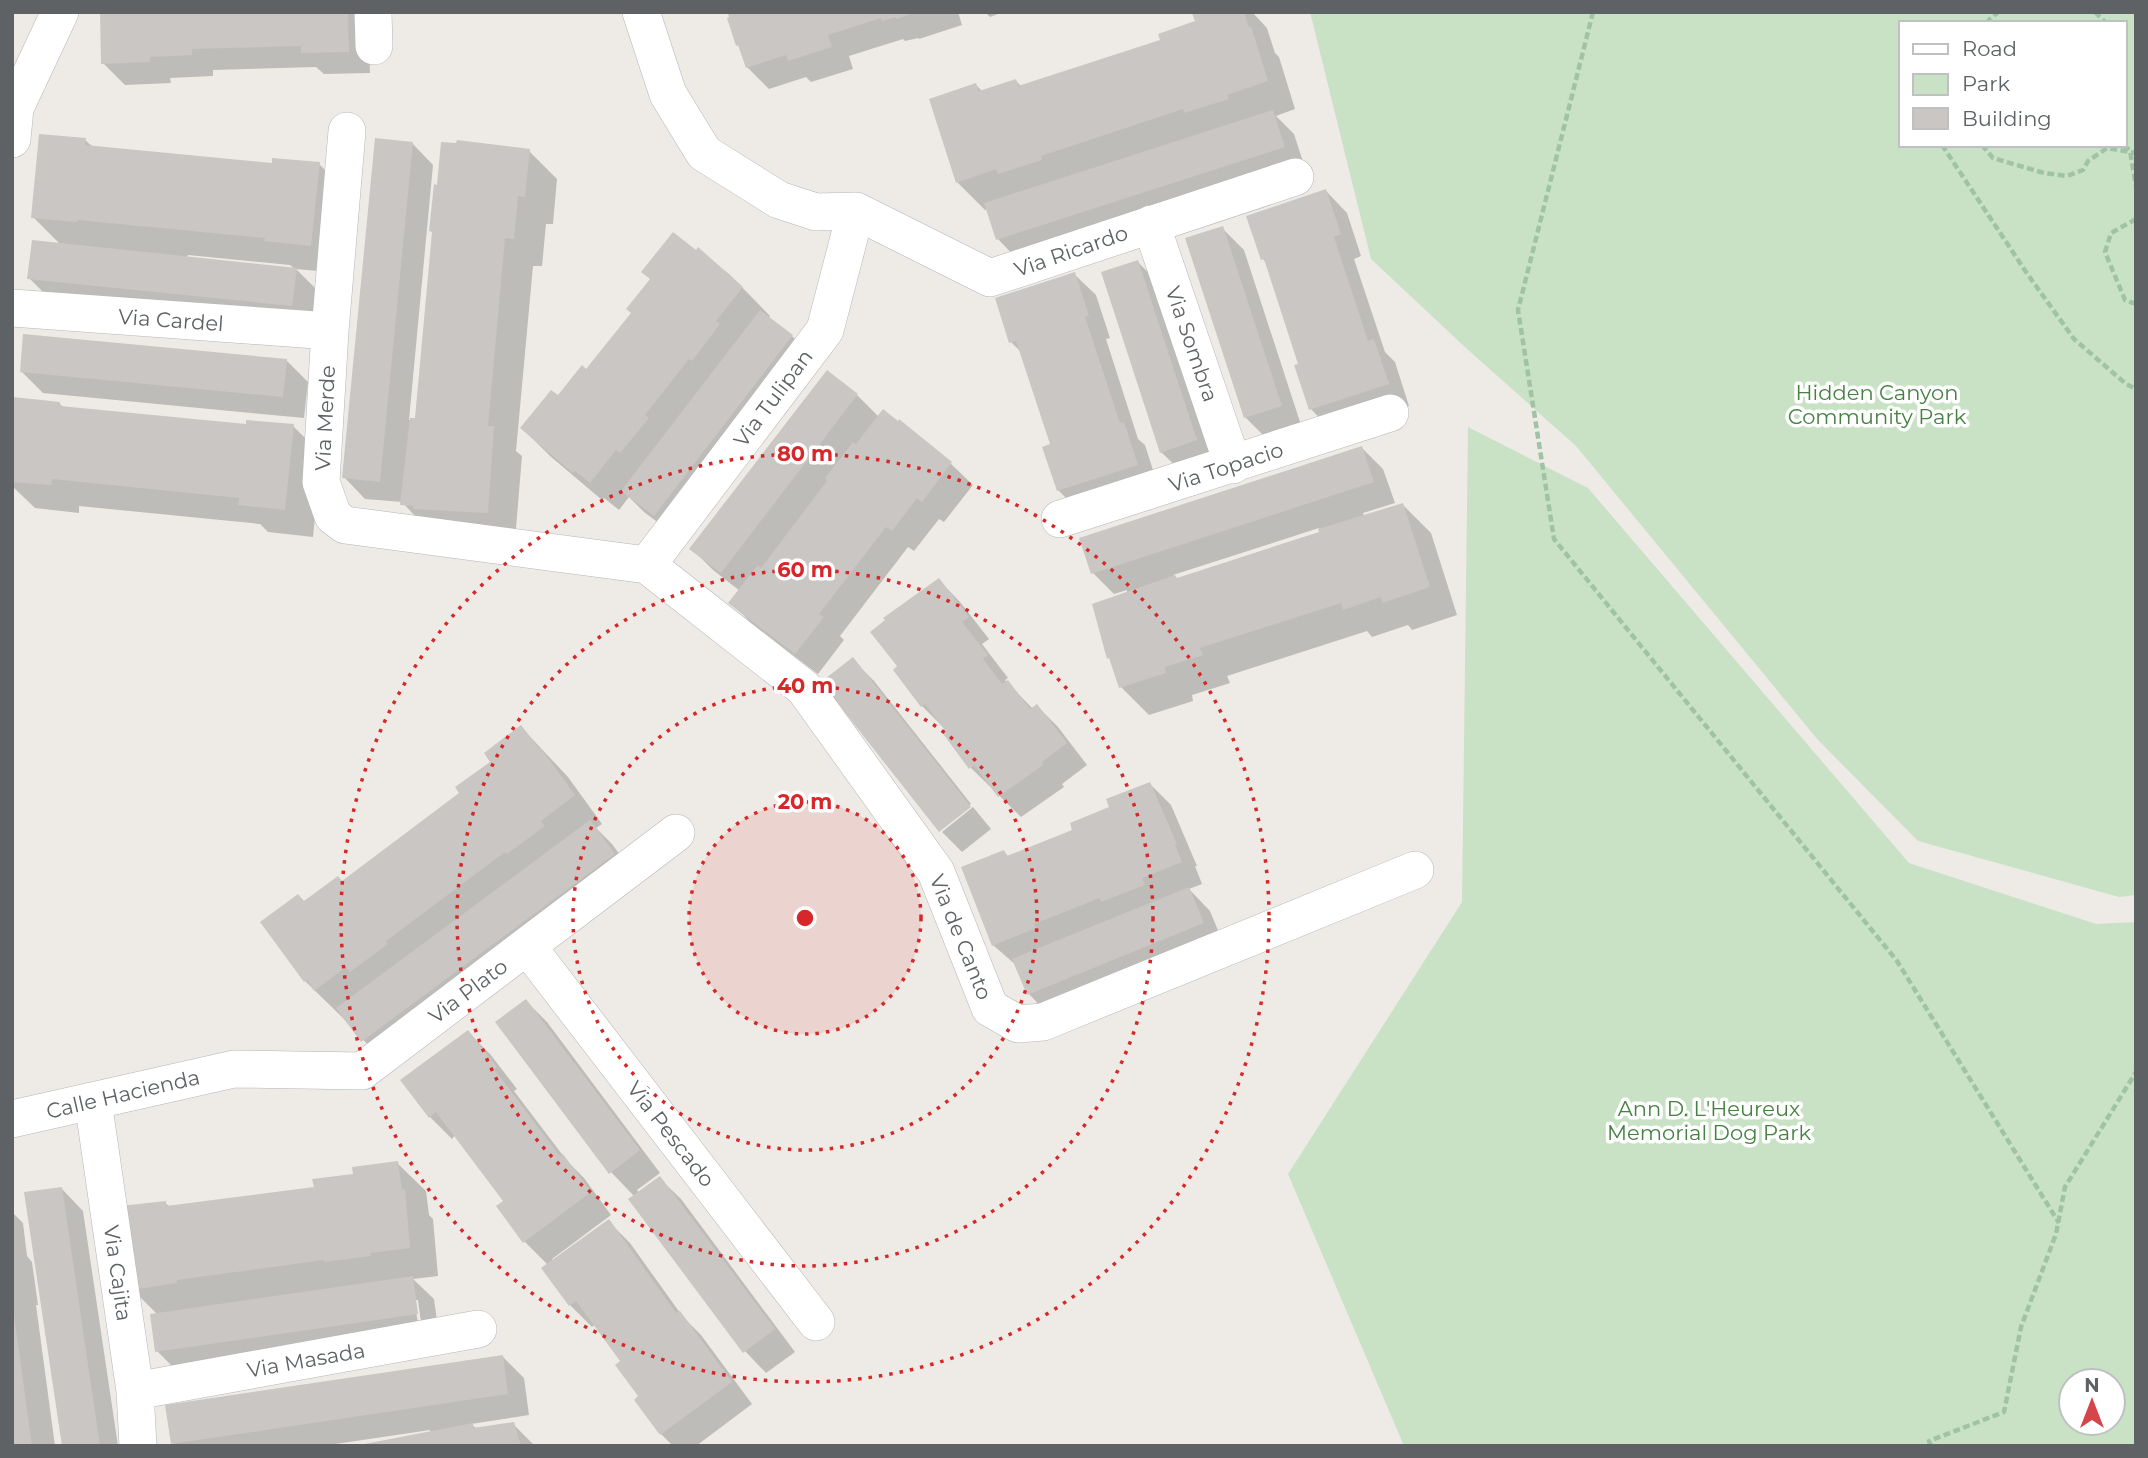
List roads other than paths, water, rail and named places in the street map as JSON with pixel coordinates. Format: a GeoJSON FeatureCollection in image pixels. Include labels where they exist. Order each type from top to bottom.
{"type":"FeatureCollection","features":[{"type":"Feature","properties":{"kind":"street"},"geometry":{"type":"LineString","coordinates":[[12,138],[15,108],[60,12]]}},
{"type":"Feature","properties":{"kind":"street"},"geometry":{"type":"LineString","coordinates":[[641,12],[668,94],[705,153],[779,200],[816,212],[856,211]]}},
{"type":"Feature","properties":{"kind":"street","name":"Via Merde"},"geometry":{"type":"LineString","coordinates":[[347,131],[330,331],[321,482],[333,516],[345,525],[647,565]]}},
{"type":"Feature","properties":{"kind":"street","name":"Via Ricardo"},"geometry":{"type":"LineString","coordinates":[[856,211],[990,278],[1295,177]]}},
{"type":"Feature","properties":{"kind":"street","name":"Via Tulipan"},"geometry":{"type":"LineString","coordinates":[[647,565],[825,330],[856,211]]}},
{"type":"Feature","properties":{"kind":"street","name":"Via Sombra"},"geometry":{"type":"LineString","coordinates":[[1151,224],[1233,465]]}},
{"type":"Feature","properties":{"kind":"street","name":"Via Cardel"},"geometry":{"type":"LineString","coordinates":[[12,308],[330,331]]}},
{"type":"Feature","properties":{"kind":"street","name":"Via Topacio"},"geometry":{"type":"LineString","coordinates":[[1060,519],[1390,413]]}},
{"type":"Feature","properties":{"kind":"street","name":"Via de Canto"},"geometry":{"type":"LineString","coordinates":[[647,565],[804,688],[936,872],[990,1007],[1018,1024],[1043,1022],[1415,870]]}},
{"type":"Feature","properties":{"kind":"street","name":"Via Plato"},"geometry":{"type":"LineString","coordinates":[[234,1069],[362,1071],[676,833]]}},
{"type":"Feature","properties":{"kind":"street","name":"Via Pescado"},"geometry":{"type":"LineString","coordinates":[[527,946],[816,1322]]}},
{"type":"Feature","properties":{"kind":"street","name":"Calle Hacienda"},"geometry":{"type":"LineString","coordinates":[[12,1119],[234,1069]]}},
{"type":"Feature","properties":{"kind":"street","name":"Via Cajita"},"geometry":{"type":"LineString","coordinates":[[93,1101],[135,1391],[138,1446]]}},
{"type":"Feature","properties":{"kind":"street","name":"Via Masada"},"geometry":{"type":"LineString","coordinates":[[135,1391],[478,1329]]}},
{"type":"Feature","properties":{"kind":"park label","name":"Hidden Canyon Community Park"},"geometry":{"type":"Point","coordinates":[1877,404]}},
{"type":"Feature","properties":{"kind":"park label","name":"Ann D. L'Heureux Memorial Dog Park"},"geometry":{"type":"Point","coordinates":[1709,1120]}}]}
